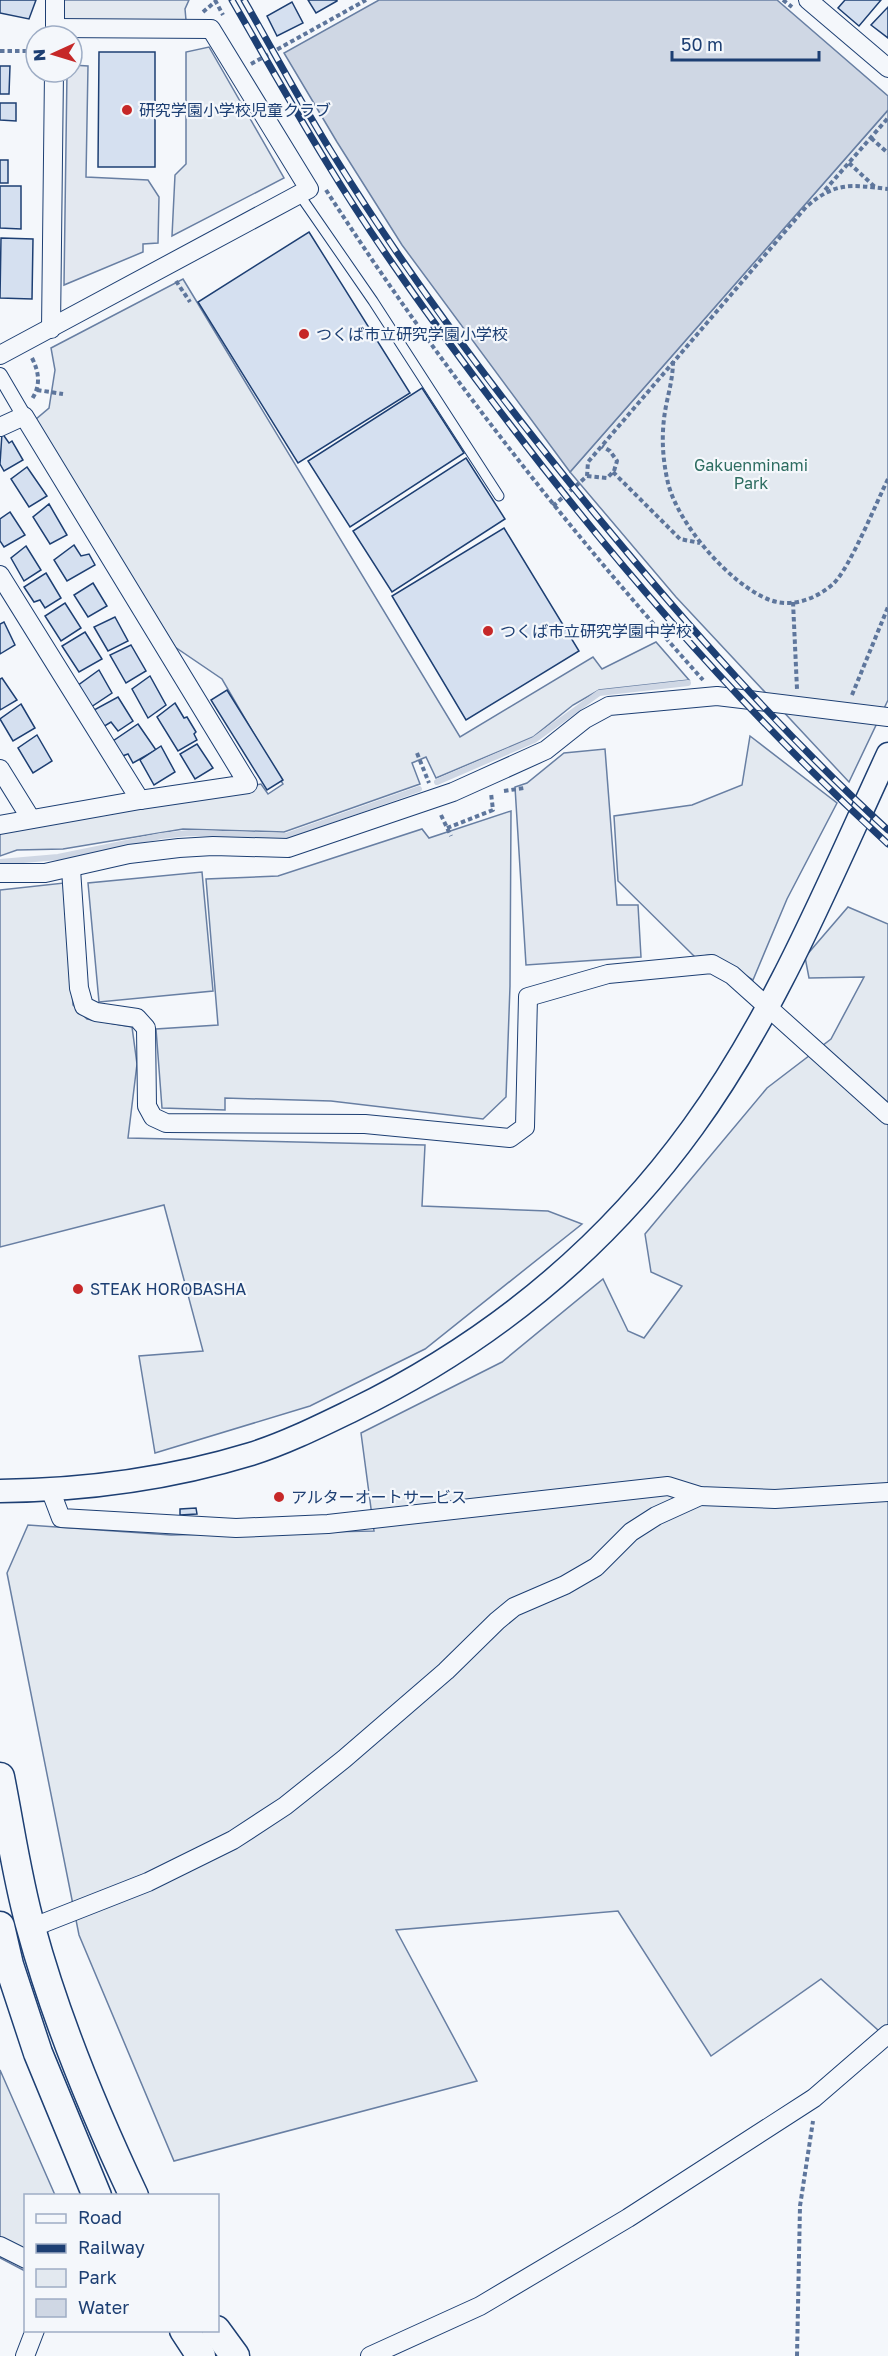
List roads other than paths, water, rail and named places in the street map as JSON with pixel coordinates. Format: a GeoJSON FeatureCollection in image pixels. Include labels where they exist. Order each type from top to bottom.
{"type":"FeatureCollection","features":[{"type":"Feature","properties":{"kind":"main road"},"geometry":{"type":"LineString","coordinates":[[0,1777],[31,1928],[60,2018],[97,2117],[133,2194]]}},
{"type":"Feature","properties":{"kind":"main road"},"geometry":{"type":"LineString","coordinates":[[0,1926],[4,1966],[96,2194]]}},
{"type":"Feature","properties":{"kind":"main road"},"geometry":{"type":"LineString","coordinates":[[185,2332],[201,2356]]}},
{"type":"Feature","properties":{"kind":"main road"},"geometry":{"type":"LineString","coordinates":[[217,2332],[235,2356]]}},
{"type":"Feature","properties":{"kind":"street"},"geometry":{"type":"LineString","coordinates":[[55,0],[55,24]]}},
{"type":"Feature","properties":{"kind":"street"},"geometry":{"type":"LineString","coordinates":[[808,0],[888,68]]}},
{"type":"Feature","properties":{"kind":"street"},"geometry":{"type":"LineString","coordinates":[[0,355],[309,189],[211,29],[84,31]]}},
{"type":"Feature","properties":{"kind":"street"},"geometry":{"type":"LineString","coordinates":[[51,329],[54,84]]}},
{"type":"Feature","properties":{"kind":"street"},"geometry":{"type":"LineString","coordinates":[[0,375],[248,784],[140,800],[0,825]]}},
{"type":"Feature","properties":{"kind":"street"},"geometry":{"type":"LineString","coordinates":[[0,427],[22,411]]}},
{"type":"Feature","properties":{"kind":"street"},"geometry":{"type":"LineString","coordinates":[[0,575],[140,800]]}},
{"type":"Feature","properties":{"kind":"street"},"geometry":{"type":"LineString","coordinates":[[0,873],[45,873],[71,869],[129,854],[179,848],[213,846],[288,848],[453,792],[546,750],[585,719],[609,706],[717,696],[888,717]]}},
{"type":"Feature","properties":{"kind":"street"},"geometry":{"type":"LineString","coordinates":[[0,1491],[121,1484],[252,1454],[345,1414],[393,1390],[508,1318],[558,1276],[612,1225],[693,1127],[768,1006],[888,754]]}},
{"type":"Feature","properties":{"kind":"street"},"geometry":{"type":"LineString","coordinates":[[0,769],[31,819]]}},
{"type":"Feature","properties":{"kind":"street"},"geometry":{"type":"LineString","coordinates":[[71,869],[80,988],[84,1006],[96,1012],[137,1018],[146,1028],[147,1106],[153,1117],[166,1123],[365,1124],[510,1138],[525,1127],[528,996],[608,974],[712,964],[732,975],[888,1115]]}},
{"type":"Feature","properties":{"kind":"street"},"geometry":{"type":"LineString","coordinates":[[50,1489],[61,1518],[236,1528],[328,1524],[668,1486],[700,1496],[775,1499],[888,1492]]}},
{"type":"Feature","properties":{"kind":"street"},"geometry":{"type":"LineString","coordinates":[[31,1928],[147,1882],[233,1840],[285,1806],[344,1759],[446,1671],[514,1607],[565,1585],[596,1567],[631,1532],[656,1516],[700,1496]]}},
{"type":"Feature","properties":{"kind":"street"},"geometry":{"type":"LineString","coordinates":[[370,2356],[480,2306],[628,2218],[813,2098],[888,2034]]}},
{"type":"Feature","properties":{"kind":"street"},"geometry":{"type":"LineString","coordinates":[[0,2246],[24,2258]]}},
{"type":"Feature","properties":{"kind":"street"},"geometry":{"type":"LineString","coordinates":[[25,2356],[35,2332]]}},
{"type":"Feature","properties":{"kind":"lane"},"geometry":{"type":"LineString","coordinates":[[299,194],[373,301],[499,496]]}},
{"type":"Feature","properties":{"kind":"water"},"geometry":{"type":"Polygon","coordinates":[[[379,0],[777,0],[888,96],[888,110],[570,472],[402,245],[284,53],[379,0]]]}},
{"type":"Feature","properties":{"kind":"waterway"},"geometry":{"type":"LineString","coordinates":[[437,782],[534,740],[599,693],[688,683]]}},
{"type":"Feature","properties":{"kind":"waterway"},"geometry":{"type":"LineString","coordinates":[[0,862],[58,857],[161,836],[189,833],[286,836],[419,789]]}},
{"type":"Feature","properties":{"kind":"railway"},"geometry":{"type":"LineString","coordinates":[[232,0],[315,143],[365,223],[447,341],[535,457],[678,630],[781,740],[888,844]]}},
{"type":"Feature","properties":{"kind":"railway"},"geometry":{"type":"LineString","coordinates":[[244,0],[334,156],[364,203],[426,295],[526,429],[630,556],[737,678],[811,756],[888,830]]}},
{"type":"Feature","properties":{"kind":"place","name":"研究学園小学校児童クラブ"},"geometry":{"type":"Point","coordinates":[127,110]}},
{"type":"Feature","properties":{"kind":"place","name":"つくば市立研究学園小学校"},"geometry":{"type":"Point","coordinates":[304,334]}},
{"type":"Feature","properties":{"kind":"place","name":"つくば市立研究学園中学校"},"geometry":{"type":"Point","coordinates":[488,631]}},
{"type":"Feature","properties":{"kind":"place","name":"STEAK HOROBASHA"},"geometry":{"type":"Point","coordinates":[78,1289]}},
{"type":"Feature","properties":{"kind":"place","name":"アルターオートサービス"},"geometry":{"type":"Point","coordinates":[279,1497]}},
{"type":"Feature","properties":{"kind":"park label","name":"Gakuenminami Park"},"geometry":{"type":"Point","coordinates":[751,474]}}]}
